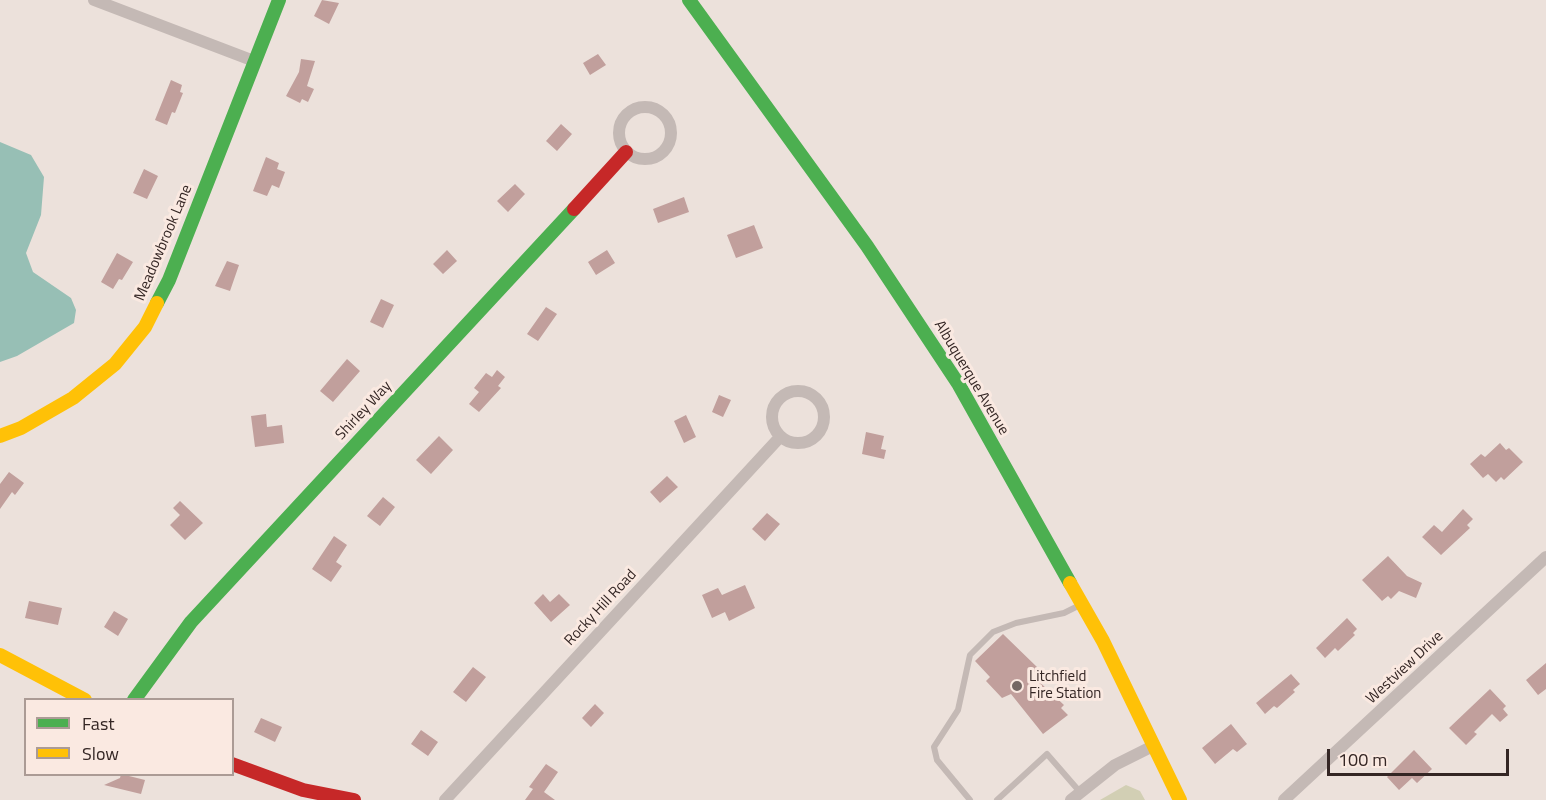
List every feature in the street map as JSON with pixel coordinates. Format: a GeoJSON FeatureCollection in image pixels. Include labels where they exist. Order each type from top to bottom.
{"type":"FeatureCollection","features":[{"type":"Feature","properties":{"kind":"street"},"geometry":{"type":"LineString","coordinates":[[94,0],[254,62]]}},
{"type":"Feature","properties":{"kind":"street","name":"Meadowbrook Lane"},"geometry":{"type":"LineString","coordinates":[[0,436],[21,428],[72,398],[115,364],[145,327],[169,280],[279,0]]}},
{"type":"Feature","properties":{"kind":"street","name":"Albuquerque Avenue"},"geometry":{"type":"LineString","coordinates":[[689,0],[867,246],[959,385],[1082,604],[1180,800]]}},
{"type":"Feature","properties":{"kind":"street"},"geometry":{"type":"LineString","coordinates":[[644,107],[660,112],[670,126],[669,143],[664,150],[650,159],[633,157],[626,152],[619,137],[622,120],[628,113],[644,107]]}},
{"type":"Feature","properties":{"kind":"street","name":"Shirley Way"},"geometry":{"type":"LineString","coordinates":[[135,698],[191,622],[626,152]]}},
{"type":"Feature","properties":{"kind":"street"},"geometry":{"type":"LineString","coordinates":[[795,391],[812,394],[819,400],[825,417],[819,433],[813,439],[796,444],[780,437],[772,422],[774,405],[787,393],[795,391]]}},
{"type":"Feature","properties":{"kind":"street","name":"Rocky Hill Road"},"geometry":{"type":"LineString","coordinates":[[445,800],[780,437]]}},
{"type":"Feature","properties":{"kind":"street","name":"Westview Drive"},"geometry":{"type":"LineString","coordinates":[[1284,800],[1546,557]]}},
{"type":"Feature","properties":{"kind":"street"},"geometry":{"type":"LineString","coordinates":[[0,655],[83,698]]}},
{"type":"Feature","properties":{"kind":"street"},"geometry":{"type":"LineString","coordinates":[[1076,796],[1115,765],[1153,747]]}},
{"type":"Feature","properties":{"kind":"street"},"geometry":{"type":"LineString","coordinates":[[234,765],[303,790],[354,800]]}},
{"type":"Feature","properties":{"kind":"lane"},"geometry":{"type":"LineString","coordinates":[[970,800],[937,760],[934,747],[958,710],[970,656],[993,632],[1016,623],[1064,613],[1082,604]]}},
{"type":"Feature","properties":{"kind":"lane"},"geometry":{"type":"LineString","coordinates":[[997,800],[1047,754],[1076,796]]}},
{"type":"Feature","properties":{"kind":"shaded area"},"geometry":{"type":"Polygon","coordinates":[[[1126,785],[1140,791],[1145,800],[1100,800],[1126,785]]]}},
{"type":"Feature","properties":{"kind":"water"},"geometry":{"type":"Polygon","coordinates":[[[0,142],[31,155],[44,177],[41,215],[26,253],[33,272],[71,298],[76,310],[74,323],[17,356],[0,362],[0,142]]]}},
{"type":"Feature","properties":{"kind":"building"},"geometry":{"type":"Polygon","coordinates":[[[322,0],[339,3],[329,24],[314,16],[322,0]]]}},
{"type":"Feature","properties":{"kind":"building"},"geometry":{"type":"Polygon","coordinates":[[[598,54],[606,65],[590,75],[583,63],[598,54]]]}},
{"type":"Feature","properties":{"kind":"building"},"geometry":{"type":"Polygon","coordinates":[[[301,59],[315,61],[307,86],[314,89],[308,102],[302,99],[300,103],[286,96],[299,72],[301,59]]]}},
{"type":"Feature","properties":{"kind":"building"},"geometry":{"type":"Polygon","coordinates":[[[171,80],[182,85],[180,92],[183,93],[167,125],[155,120],[171,80]]]}},
{"type":"Feature","properties":{"kind":"building"},"geometry":{"type":"Polygon","coordinates":[[[561,124],[572,134],[557,151],[546,141],[561,124]]]}},
{"type":"Feature","properties":{"kind":"building"},"geometry":{"type":"Polygon","coordinates":[[[266,157],[279,163],[277,169],[285,172],[279,188],[272,185],[267,196],[253,191],[266,157]]]}},
{"type":"Feature","properties":{"kind":"building"},"geometry":{"type":"Polygon","coordinates":[[[144,169],[158,176],[147,199],[133,193],[144,169]]]}},
{"type":"Feature","properties":{"kind":"building"},"geometry":{"type":"Polygon","coordinates":[[[515,184],[525,194],[508,212],[497,201],[515,184]]]}},
{"type":"Feature","properties":{"kind":"building"},"geometry":{"type":"Polygon","coordinates":[[[684,197],[689,212],[658,223],[653,209],[684,197]]]}},
{"type":"Feature","properties":{"kind":"building"},"geometry":{"type":"Polygon","coordinates":[[[754,225],[763,248],[736,258],[727,235],[754,225]]]}},
{"type":"Feature","properties":{"kind":"building"},"geometry":{"type":"Polygon","coordinates":[[[447,250],[457,261],[443,274],[433,264],[447,250]]]}},
{"type":"Feature","properties":{"kind":"building"},"geometry":{"type":"Polygon","coordinates":[[[607,250],[615,263],[596,275],[588,262],[607,250]]]}},
{"type":"Feature","properties":{"kind":"building"},"geometry":{"type":"Polygon","coordinates":[[[117,253],[133,262],[122,280],[119,279],[113,289],[101,282],[117,253]]]}},
{"type":"Feature","properties":{"kind":"building"},"geometry":{"type":"Polygon","coordinates":[[[227,261],[239,265],[230,291],[215,286],[227,261]]]}},
{"type":"Feature","properties":{"kind":"building"},"geometry":{"type":"Polygon","coordinates":[[[381,299],[394,305],[383,328],[370,322],[381,299]]]}},
{"type":"Feature","properties":{"kind":"building"},"geometry":{"type":"Polygon","coordinates":[[[546,307],[557,314],[538,341],[527,334],[546,307]]]}},
{"type":"Feature","properties":{"kind":"building"},"geometry":{"type":"Polygon","coordinates":[[[347,359],[360,371],[333,402],[320,391],[347,359]]]}},
{"type":"Feature","properties":{"kind":"building"},"geometry":{"type":"Polygon","coordinates":[[[497,370],[505,377],[498,386],[501,388],[479,412],[469,404],[479,392],[474,388],[486,373],[492,377],[497,370]]]}},
{"type":"Feature","properties":{"kind":"building"},"geometry":{"type":"Polygon","coordinates":[[[719,395],[731,400],[723,417],[712,412],[719,395]]]}},
{"type":"Feature","properties":{"kind":"building"},"geometry":{"type":"Polygon","coordinates":[[[266,414],[267,427],[282,425],[284,443],[255,447],[251,416],[266,414]]]}},
{"type":"Feature","properties":{"kind":"building"},"geometry":{"type":"Polygon","coordinates":[[[686,415],[696,437],[684,443],[674,421],[686,415]]]}},
{"type":"Feature","properties":{"kind":"building"},"geometry":{"type":"Polygon","coordinates":[[[866,432],[884,436],[881,449],[886,450],[884,459],[862,454],[866,432]]]}},
{"type":"Feature","properties":{"kind":"building"},"geometry":{"type":"Polygon","coordinates":[[[439,436],[453,450],[431,474],[416,460],[439,436]]]}},
{"type":"Feature","properties":{"kind":"building"},"geometry":{"type":"Polygon","coordinates":[[[1500,443],[1506,450],[1509,448],[1523,462],[1504,480],[1501,477],[1496,482],[1488,474],[1483,478],[1470,464],[1481,454],[1485,457],[1500,443]]]}},
{"type":"Feature","properties":{"kind":"building"},"geometry":{"type":"Polygon","coordinates":[[[9,472],[24,483],[15,495],[12,492],[0,509],[0,484],[9,472]]]}},
{"type":"Feature","properties":{"kind":"building"},"geometry":{"type":"Polygon","coordinates":[[[667,476],[678,487],[660,503],[650,492],[667,476]]]}},
{"type":"Feature","properties":{"kind":"building"},"geometry":{"type":"Polygon","coordinates":[[[383,497],[395,507],[380,526],[367,516],[383,497]]]}},
{"type":"Feature","properties":{"kind":"building"},"geometry":{"type":"Polygon","coordinates":[[[180,501],[203,523],[185,540],[170,525],[180,515],[173,508],[180,501]]]}},
{"type":"Feature","properties":{"kind":"building"},"geometry":{"type":"Polygon","coordinates":[[[1463,509],[1473,519],[1467,525],[1470,528],[1441,555],[1422,537],[1434,525],[1442,532],[1463,509]]]}},
{"type":"Feature","properties":{"kind":"building"},"geometry":{"type":"Polygon","coordinates":[[[767,513],[780,524],[765,541],[752,529],[767,513]]]}},
{"type":"Feature","properties":{"kind":"building"},"geometry":{"type":"Polygon","coordinates":[[[334,536],[347,545],[336,562],[342,566],[331,582],[312,569],[334,536]]]}},
{"type":"Feature","properties":{"kind":"building"},"geometry":{"type":"Polygon","coordinates":[[[1388,556],[1407,576],[1422,583],[1416,598],[1399,591],[1391,599],[1388,596],[1382,601],[1362,580],[1388,556]]]}},
{"type":"Feature","properties":{"kind":"building"},"geometry":{"type":"Polygon","coordinates":[[[745,585],[755,608],[729,621],[725,612],[712,618],[702,595],[718,588],[722,595],[745,585]]]}},
{"type":"Feature","properties":{"kind":"building"},"geometry":{"type":"Polygon","coordinates":[[[543,594],[550,602],[559,594],[570,605],[551,622],[534,603],[543,594]]]}},
{"type":"Feature","properties":{"kind":"building"},"geometry":{"type":"Polygon","coordinates":[[[29,601],[62,608],[58,625],[25,618],[29,601]]]}},
{"type":"Feature","properties":{"kind":"building"},"geometry":{"type":"Polygon","coordinates":[[[114,611],[128,619],[118,636],[104,627],[114,611]]]}},
{"type":"Feature","properties":{"kind":"building"},"geometry":{"type":"Polygon","coordinates":[[[1347,618],[1357,629],[1353,633],[1355,635],[1338,651],[1335,648],[1325,658],[1316,648],[1347,618]]]}},
{"type":"Feature","properties":{"kind":"building","name":"Litchfield Fire Station"},"geometry":{"type":"Polygon","coordinates":[[[1003,634],[1038,668],[1032,675],[1064,705],[1061,708],[1068,715],[1043,734],[1011,694],[1002,698],[986,681],[990,677],[975,661],[1003,634]]]}},
{"type":"Feature","properties":{"kind":"building"},"geometry":{"type":"Polygon","coordinates":[[[1546,663],[1546,689],[1538,695],[1526,680],[1546,663]]]}},
{"type":"Feature","properties":{"kind":"building"},"geometry":{"type":"Polygon","coordinates":[[[473,667],[486,677],[466,702],[453,692],[473,667]]]}},
{"type":"Feature","properties":{"kind":"building"},"geometry":{"type":"Polygon","coordinates":[[[1291,674],[1300,684],[1293,690],[1295,692],[1277,708],[1274,706],[1265,714],[1256,703],[1291,674]]]}},
{"type":"Feature","properties":{"kind":"building"},"geometry":{"type":"Polygon","coordinates":[[[1490,689],[1506,706],[1503,709],[1508,715],[1500,722],[1492,714],[1474,732],[1477,734],[1466,745],[1449,728],[1490,689]]]}},
{"type":"Feature","properties":{"kind":"building"},"geometry":{"type":"Polygon","coordinates":[[[595,704],[604,713],[591,727],[582,718],[595,704]]]}},
{"type":"Feature","properties":{"kind":"building"},"geometry":{"type":"Polygon","coordinates":[[[261,718],[282,727],[275,742],[254,732],[261,718]]]}},
{"type":"Feature","properties":{"kind":"building"},"geometry":{"type":"Polygon","coordinates":[[[1231,724],[1247,744],[1237,752],[1233,749],[1215,764],[1202,748],[1231,724]]]}},
{"type":"Feature","properties":{"kind":"building"},"geometry":{"type":"Polygon","coordinates":[[[421,730],[438,742],[428,756],[411,744],[421,730]]]}},
{"type":"Feature","properties":{"kind":"building"},"geometry":{"type":"Polygon","coordinates":[[[1414,750],[1432,769],[1417,783],[1412,778],[1399,790],[1387,777],[1414,750]]]}},
{"type":"Feature","properties":{"kind":"building"},"geometry":{"type":"Polygon","coordinates":[[[546,764],[558,772],[544,792],[555,800],[525,800],[533,789],[529,787],[546,764]]]}},
{"type":"Feature","properties":{"kind":"building"},"geometry":{"type":"Polygon","coordinates":[[[120,776],[129,776],[145,780],[141,794],[104,785],[120,776]]]}},
{"type":"Feature","properties":{"kind":"traffic: fast"},"geometry":{"type":"LineString","coordinates":[[157,303],[169,280],[279,0]]}},
{"type":"Feature","properties":{"kind":"traffic: fast"},"geometry":{"type":"LineString","coordinates":[[689,0],[867,246],[959,385],[1070,583]]}},
{"type":"Feature","properties":{"kind":"traffic: fast"},"geometry":{"type":"LineString","coordinates":[[135,698],[191,622],[574,209]]}},
{"type":"Feature","properties":{"kind":"traffic: slow"},"geometry":{"type":"LineString","coordinates":[[0,436],[21,428],[73,398],[115,364],[145,327],[157,303]]}},
{"type":"Feature","properties":{"kind":"traffic: slow"},"geometry":{"type":"LineString","coordinates":[[1070,583],[1103,641],[1180,800]]}},
{"type":"Feature","properties":{"kind":"traffic: slow"},"geometry":{"type":"LineString","coordinates":[[0,655],[81,698]]}},
{"type":"Feature","properties":{"kind":"traffic: jam"},"geometry":{"type":"LineString","coordinates":[[574,209],[626,152]]}},
{"type":"Feature","properties":{"kind":"traffic: jam"},"geometry":{"type":"LineString","coordinates":[[234,765],[303,790],[354,800]]}},
{"type":"Feature","properties":{"kind":"place","name":"Litchfield Fire Station"},"geometry":{"type":"Point","coordinates":[1017,686]}}]}
